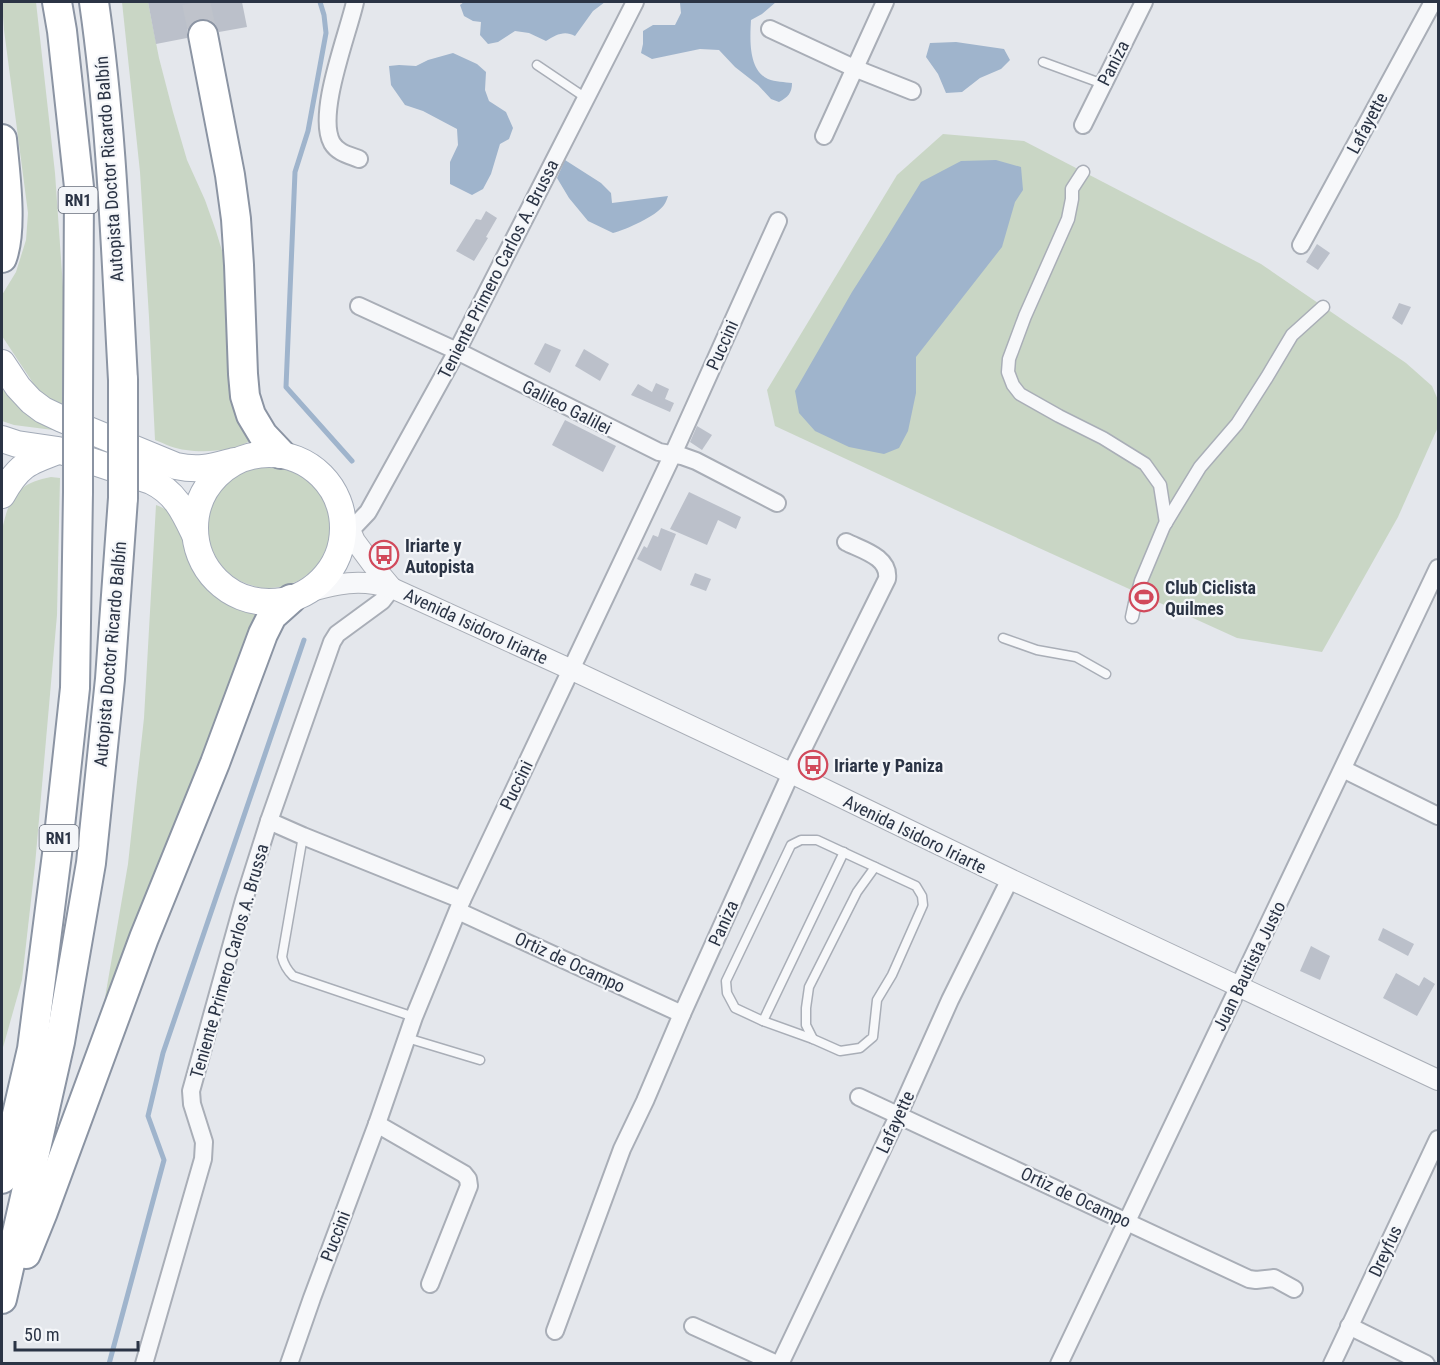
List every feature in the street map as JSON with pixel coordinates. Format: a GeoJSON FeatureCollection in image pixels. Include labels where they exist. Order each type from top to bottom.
{"type":"FeatureCollection","features":[{"type":"Feature","properties":{"kind":"highway","name":"Autopista Doctor Ricardo Balbín"},"geometry":{"type":"LineString","coordinates":[[2,1179],[32,1049],[60,830],[75,688],[78,492],[78,187],[57,2]]}},
{"type":"Feature","properties":{"kind":"highway","name":"Autopista Doctor Ricardo Balbín"},"geometry":{"type":"LineString","coordinates":[[2,1299],[60,1042],[91,863],[110,679],[123,498],[123,380],[112,178],[94,2]]}},
{"type":"Feature","properties":{"kind":"highway"},"geometry":{"type":"LineString","coordinates":[[203,35],[230,175],[236,219],[245,396],[251,415],[263,435],[281,454]]}},
{"type":"Feature","properties":{"kind":"highway"},"geometry":{"type":"LineString","coordinates":[[2,139],[8,220],[2,258]]}},
{"type":"Feature","properties":{"kind":"highway"},"geometry":{"type":"LineString","coordinates":[[2,1312],[43,1212],[144,938],[263,634],[272,616],[297,596]]}},
{"type":"Feature","properties":{"kind":"main road"},"geometry":{"type":"LineString","coordinates":[[2,363],[18,387],[43,410],[176,466],[192,469],[206,468],[260,454],[281,454],[302,461],[320,474],[334,492],[346,522],[340,550],[332,567],[320,582],[297,596],[269,602],[248,599],[229,590],[213,576],[201,558],[196,537],[182,508],[160,486],[58,450],[17,444],[2,439]]}},
{"type":"Feature","properties":{"kind":"main road"},"geometry":{"type":"LineString","coordinates":[[2,495],[10,480],[22,467],[58,450]]}},
{"type":"Feature","properties":{"kind":"main road"},"geometry":{"type":"LineString","coordinates":[[196,537],[196,513],[204,491],[219,472],[240,459]]}},
{"type":"Feature","properties":{"kind":"street"},"geometry":{"type":"LineString","coordinates":[[355,2],[328,108],[327,132],[338,151],[359,159]]}},
{"type":"Feature","properties":{"kind":"street","name":"Teniente Primero Carlos A. Brussa"},"geometry":{"type":"LineString","coordinates":[[346,522],[368,512],[457,351],[635,2]]}},
{"type":"Feature","properties":{"kind":"street"},"geometry":{"type":"LineString","coordinates":[[824,136],[885,2]]}},
{"type":"Feature","properties":{"kind":"street","name":"Paniza"},"geometry":{"type":"LineString","coordinates":[[1083,125],[1144,2]]}},
{"type":"Feature","properties":{"kind":"street","name":"Lafayette"},"geometry":{"type":"LineString","coordinates":[[1301,245],[1436,2]]}},
{"type":"Feature","properties":{"kind":"street"},"geometry":{"type":"LineString","coordinates":[[770,29],[912,91]]}},
{"type":"Feature","properties":{"kind":"street"},"geometry":{"type":"LineString","coordinates":[[1083,172],[1072,189],[1068,219],[1025,316],[1009,359],[1008,372],[1013,385],[1020,394],[1103,438],[1145,464],[1160,485],[1166,523]]}},
{"type":"Feature","properties":{"kind":"street","name":"Puccini"},"geometry":{"type":"LineString","coordinates":[[289,1364],[414,1017],[460,906],[673,454],[778,221]]}},
{"type":"Feature","properties":{"kind":"street","name":"Galileo Galilei"},"geometry":{"type":"LineString","coordinates":[[359,306],[457,351],[659,452],[696,460],[777,503]]}},
{"type":"Feature","properties":{"kind":"street"},"geometry":{"type":"LineString","coordinates":[[1132,617],[1141,581],[1166,523],[1200,467],[1237,424],[1292,335],[1323,307]]}},
{"type":"Feature","properties":{"kind":"street","name":"Avenida Isidoro Iriarte"},"geometry":{"type":"LineString","coordinates":[[346,522],[355,541],[392,588]]}},
{"type":"Feature","properties":{"kind":"street","name":"Paniza"},"geometry":{"type":"LineString","coordinates":[[555,1331],[622,1149],[791,773],[887,579],[888,573],[880,559],[846,542]]}},
{"type":"Feature","properties":{"kind":"street","name":"Juan Bautista Justo"},"geometry":{"type":"LineString","coordinates":[[1061,1363],[1126,1221],[1438,568]]}},
{"type":"Feature","properties":{"kind":"street","name":"Avenida Isidoro Iriarte"},"geometry":{"type":"LineString","coordinates":[[297,596],[330,586],[362,582],[392,588],[791,773],[1010,879],[1438,1080]]}},
{"type":"Feature","properties":{"kind":"street","name":"Teniente Primero Carlos A. Brussa"},"geometry":{"type":"LineString","coordinates":[[144,1364],[203,1159],[204,1142],[192,1104],[192,1091],[244,900],[269,821],[332,642],[343,630],[382,601],[392,588]]}},
{"type":"Feature","properties":{"kind":"street"},"geometry":{"type":"LineString","coordinates":[[1343,769],[1438,816]]}},
{"type":"Feature","properties":{"kind":"street","name":"Ortiz de Ocampo"},"geometry":{"type":"LineString","coordinates":[[269,821],[460,906],[682,1014]]}},
{"type":"Feature","properties":{"kind":"street","name":"Lafayette"},"geometry":{"type":"LineString","coordinates":[[778,1364],[899,1114],[950,1000],[1010,879]]}},
{"type":"Feature","properties":{"kind":"street","name":"Ortiz de Ocampo"},"geometry":{"type":"LineString","coordinates":[[859,1097],[1249,1279],[1274,1278],[1294,1289]]}},
{"type":"Feature","properties":{"kind":"street"},"geometry":{"type":"LineString","coordinates":[[377,1124],[464,1174],[468,1179],[470,1186],[430,1284]]}},
{"type":"Feature","properties":{"kind":"street","name":"Dreyfus"},"geometry":{"type":"LineString","coordinates":[[1332,1364],[1438,1139]]}},
{"type":"Feature","properties":{"kind":"street"},"geometry":{"type":"LineString","coordinates":[[693,1326],[778,1364]]}},
{"type":"Feature","properties":{"kind":"street"},"geometry":{"type":"LineString","coordinates":[[1349,1326],[1426,1364]]}},
{"type":"Feature","properties":{"kind":"lane"},"geometry":{"type":"LineString","coordinates":[[1043,62],[1103,84]]}},
{"type":"Feature","properties":{"kind":"lane"},"geometry":{"type":"LineString","coordinates":[[537,65],[586,98]]}},
{"type":"Feature","properties":{"kind":"lane"},"geometry":{"type":"LineString","coordinates":[[1003,638],[1037,650],[1076,657],[1106,674]]}},
{"type":"Feature","properties":{"kind":"lane"},"geometry":{"type":"LineString","coordinates":[[303,836],[282,957],[284,965],[293,976],[414,1017]]}},
{"type":"Feature","properties":{"kind":"lane"},"geometry":{"type":"LineString","coordinates":[[801,840],[817,840],[844,852],[915,886],[922,896],[923,904],[892,975],[878,1000],[873,1037],[860,1048],[840,1051],[735,1008],[727,993],[726,981],[791,845],[801,840]]}},
{"type":"Feature","properties":{"kind":"lane"},"geometry":{"type":"LineString","coordinates":[[763,1021],[844,852]]}},
{"type":"Feature","properties":{"kind":"lane"},"geometry":{"type":"LineString","coordinates":[[813,1039],[806,1025],[809,987],[857,892],[875,867]]}},
{"type":"Feature","properties":{"kind":"lane"},"geometry":{"type":"LineString","coordinates":[[407,1038],[480,1060]]}},
{"type":"Feature","properties":{"kind":"green space"},"geometry":{"type":"Polygon","coordinates":[[[2,2],[36,2],[55,173],[65,316],[62,413],[45,401],[2,336],[2,295],[16,272],[26,240],[28,213],[2,2]]]}},
{"type":"Feature","properties":{"kind":"green space"},"geometry":{"type":"Polygon","coordinates":[[[122,2],[148,2],[159,58],[187,160],[205,200],[223,254],[251,440],[229,449],[186,450],[155,440],[140,172],[122,2]]]}},
{"type":"Feature","properties":{"kind":"green space"},"geometry":{"type":"Polygon","coordinates":[[[943,134],[1024,141],[1261,264],[1406,363],[1432,386],[1438,400],[1438,427],[1398,517],[1322,652],[1237,638],[775,426],[767,390],[897,175],[943,134]]]}},
{"type":"Feature","properties":{"kind":"green space"},"geometry":{"type":"Polygon","coordinates":[[[2,389],[28,410],[77,436],[2,421],[2,389]]]}},
{"type":"Feature","properties":{"kind":"green space"},"geometry":{"type":"Polygon","coordinates":[[[269,466],[292,471],[312,484],[325,504],[330,527],[325,550],[312,570],[292,583],[269,588],[246,583],[226,570],[213,550],[208,527],[213,504],[226,484],[246,471],[269,466]]]}},
{"type":"Feature","properties":{"kind":"green space"},"geometry":{"type":"Polygon","coordinates":[[[51,477],[60,478],[57,615],[35,865],[22,980],[2,1051],[2,531],[7,510],[16,494],[30,483],[51,477]]]}},
{"type":"Feature","properties":{"kind":"green space"},"geometry":{"type":"Polygon","coordinates":[[[156,505],[174,516],[182,527],[191,549],[194,565],[208,587],[230,604],[246,610],[264,612],[95,1056],[128,864],[144,718],[156,505]]]}},
{"type":"Feature","properties":{"kind":"water"},"geometry":{"type":"Polygon","coordinates":[[[464,2],[605,2],[593,11],[575,36],[564,33],[546,41],[529,33],[515,31],[498,42],[488,44],[480,35],[481,22],[464,16],[460,5],[464,2]]]}},
{"type":"Feature","properties":{"kind":"water"},"geometry":{"type":"Polygon","coordinates":[[[681,2],[776,2],[751,20],[752,53],[761,75],[771,80],[792,83],[789,94],[779,102],[771,99],[719,50],[700,49],[652,59],[641,53],[643,31],[653,25],[675,25],[681,13],[681,2]]]}},
{"type":"Feature","properties":{"kind":"water"},"geometry":{"type":"Polygon","coordinates":[[[956,42],[1004,49],[1010,60],[1001,69],[980,78],[962,92],[946,93],[938,74],[926,57],[930,43],[956,42]]]}},
{"type":"Feature","properties":{"kind":"water"},"geometry":{"type":"Polygon","coordinates":[[[453,53],[477,64],[486,72],[485,90],[489,101],[506,112],[513,128],[509,139],[500,144],[491,174],[483,189],[472,195],[450,184],[450,162],[458,145],[457,129],[423,111],[405,105],[391,85],[389,66],[416,66],[453,53]]]}},
{"type":"Feature","properties":{"kind":"water"},"geometry":{"type":"Polygon","coordinates":[[[565,160],[601,183],[611,193],[612,203],[668,196],[667,199],[660,209],[648,218],[613,233],[588,221],[569,198],[557,178],[565,160]]]}},
{"type":"Feature","properties":{"kind":"water"},"geometry":{"type":"Polygon","coordinates":[[[996,160],[1021,167],[1023,190],[1015,202],[1002,247],[916,357],[916,393],[908,431],[899,448],[884,454],[849,447],[815,431],[799,413],[795,391],[852,292],[921,182],[961,161],[996,160]]]}},
{"type":"Feature","properties":{"kind":"building"},"geometry":{"type":"Polygon","coordinates":[[[148,2],[242,2],[247,27],[219,32],[215,24],[209,20],[200,19],[192,23],[187,30],[187,38],[156,44],[148,2]]]}},
{"type":"Feature","properties":{"kind":"building"},"geometry":{"type":"Polygon","coordinates":[[[486,211],[497,218],[474,261],[456,251],[476,219],[481,220],[486,211]]]}},
{"type":"Feature","properties":{"kind":"building"},"geometry":{"type":"Polygon","coordinates":[[[1317,244],[1330,253],[1318,270],[1306,262],[1317,244]]]}},
{"type":"Feature","properties":{"kind":"building"},"geometry":{"type":"Polygon","coordinates":[[[1399,303],[1411,307],[1402,325],[1392,318],[1399,303]]]}},
{"type":"Feature","properties":{"kind":"building"},"geometry":{"type":"Polygon","coordinates":[[[545,343],[561,350],[550,373],[534,364],[545,343]]]}},
{"type":"Feature","properties":{"kind":"building"},"geometry":{"type":"Polygon","coordinates":[[[584,349],[609,364],[600,381],[575,366],[584,349]]]}},
{"type":"Feature","properties":{"kind":"building"},"geometry":{"type":"Polygon","coordinates":[[[656,383],[669,389],[665,399],[674,403],[670,412],[631,395],[638,384],[652,392],[656,383]]]}},
{"type":"Feature","properties":{"kind":"building"},"geometry":{"type":"Polygon","coordinates":[[[565,420],[616,446],[603,472],[552,445],[565,420]]]}},
{"type":"Feature","properties":{"kind":"building"},"geometry":{"type":"Polygon","coordinates":[[[697,426],[712,435],[702,450],[690,442],[697,426]]]}},
{"type":"Feature","properties":{"kind":"building"},"geometry":{"type":"Polygon","coordinates":[[[689,492],[741,517],[736,529],[718,520],[707,545],[670,529],[689,492]]]}},
{"type":"Feature","properties":{"kind":"building"},"geometry":{"type":"Polygon","coordinates":[[[661,528],[676,534],[661,571],[637,559],[644,546],[647,548],[653,535],[658,537],[661,528]]]}},
{"type":"Feature","properties":{"kind":"building"},"geometry":{"type":"Polygon","coordinates":[[[695,573],[711,579],[706,591],[690,585],[695,573]]]}},
{"type":"Feature","properties":{"kind":"building"},"geometry":{"type":"Polygon","coordinates":[[[1383,928],[1414,944],[1408,956],[1378,940],[1383,928]]]}},
{"type":"Feature","properties":{"kind":"building"},"geometry":{"type":"Polygon","coordinates":[[[1311,946],[1330,956],[1320,980],[1300,971],[1311,946]]]}},
{"type":"Feature","properties":{"kind":"building"},"geometry":{"type":"Polygon","coordinates":[[[1396,973],[1419,986],[1424,977],[1435,984],[1417,1016],[1383,998],[1396,973]]]}},
{"type":"Feature","properties":{"kind":"waterway"},"geometry":{"type":"LineString","coordinates":[[320,2],[326,33],[308,131],[295,172],[286,387],[352,461]]}},
{"type":"Feature","properties":{"kind":"waterway"},"geometry":{"type":"LineString","coordinates":[[109,1364],[164,1160],[148,1116],[163,1053],[304,640]]}},
{"type":"Feature","properties":{"kind":"tunnel"},"geometry":{"type":"LineString","coordinates":[[196,2],[203,35]]}},
{"type":"Feature","properties":{"kind":"place","name":"Iriarte y Autopista"},"geometry":{"type":"Point","coordinates":[384,555]}},
{"type":"Feature","properties":{"kind":"place","name":"Club Ciclista Quilmes"},"geometry":{"type":"Point","coordinates":[1144,597]}},
{"type":"Feature","properties":{"kind":"place","name":"Iriarte y Paniza"},"geometry":{"type":"Point","coordinates":[813,765]}}]}
